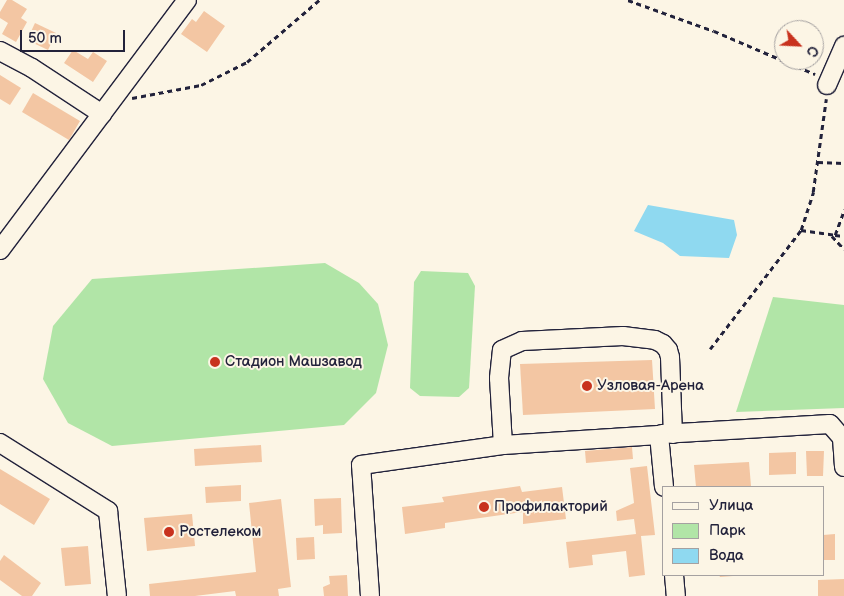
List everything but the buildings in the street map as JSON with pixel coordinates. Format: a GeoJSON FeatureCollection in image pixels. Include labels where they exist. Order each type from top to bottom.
{"type":"FeatureCollection","features":[{"type":"Feature","properties":{"kind":"street"},"geometry":{"type":"LineString","coordinates":[[0,250],[187,0]]}},
{"type":"Feature","properties":{"kind":"street"},"geometry":{"type":"LineString","coordinates":[[828,85],[844,46]]}},
{"type":"Feature","properties":{"kind":"street"},"geometry":{"type":"LineString","coordinates":[[0,51],[106,109]]}},
{"type":"Feature","properties":{"kind":"street"},"geometry":{"type":"LineString","coordinates":[[503,445],[499,378],[502,350],[522,341],[623,336],[655,340],[663,344],[668,350],[670,357],[664,486]]}},
{"type":"Feature","properties":{"kind":"street"},"geometry":{"type":"LineString","coordinates":[[370,596],[361,465],[503,445],[830,424],[842,438],[844,467]]}},
{"type":"Feature","properties":{"kind":"street"},"geometry":{"type":"LineString","coordinates":[[0,443],[108,512],[116,596]]}},
{"type":"Feature","properties":{"kind":"street"},"geometry":{"type":"LineString","coordinates":[[674,576],[676,596]]}},
{"type":"Feature","properties":{"kind":"path"},"geometry":{"type":"LineString","coordinates":[[106,109],[201,85],[247,62],[319,0]]}},
{"type":"Feature","properties":{"kind":"path"},"geometry":{"type":"LineString","coordinates":[[628,0],[723,34],[816,74],[828,85],[813,192],[801,230],[710,349]]}},
{"type":"Feature","properties":{"kind":"path"},"geometry":{"type":"LineString","coordinates":[[818,162],[844,163]]}},
{"type":"Feature","properties":{"kind":"path"},"geometry":{"type":"LineString","coordinates":[[833,235],[844,210]]}},
{"type":"Feature","properties":{"kind":"path"},"geometry":{"type":"LineString","coordinates":[[801,230],[844,236]]}},
{"type":"Feature","properties":{"kind":"path"},"geometry":{"type":"LineString","coordinates":[[833,235],[844,249]]}},
{"type":"Feature","properties":{"kind":"green space","name":"Стадион Машзавод"},"geometry":{"type":"Polygon","coordinates":[[[325,263],[359,283],[378,304],[388,345],[376,393],[344,425],[112,446],[68,423],[43,379],[53,326],[92,279],[325,263]]]}},
{"type":"Feature","properties":{"kind":"green space"},"geometry":{"type":"Polygon","coordinates":[[[421,271],[468,273],[475,286],[469,388],[459,397],[420,396],[410,388],[414,282],[421,271]]]}},
{"type":"Feature","properties":{"kind":"green space"},"geometry":{"type":"Polygon","coordinates":[[[773,297],[844,305],[844,408],[736,412],[773,297]]]}},
{"type":"Feature","properties":{"kind":"water"},"geometry":{"type":"Polygon","coordinates":[[[648,205],[734,220],[737,235],[729,258],[680,256],[663,243],[634,231],[648,205]]]}},
{"type":"Feature","properties":{"kind":"place","name":"Стадион Машзавод"},"geometry":{"type":"Point","coordinates":[215,362]}},
{"type":"Feature","properties":{"kind":"place","name":"Узловая-Арена"},"geometry":{"type":"Point","coordinates":[587,386]}},
{"type":"Feature","properties":{"kind":"place","name":"Профилакторий"},"geometry":{"type":"Point","coordinates":[484,507]}},
{"type":"Feature","properties":{"kind":"place","name":"Ростелеком"},"geometry":{"type":"Point","coordinates":[169,532]}}]}
